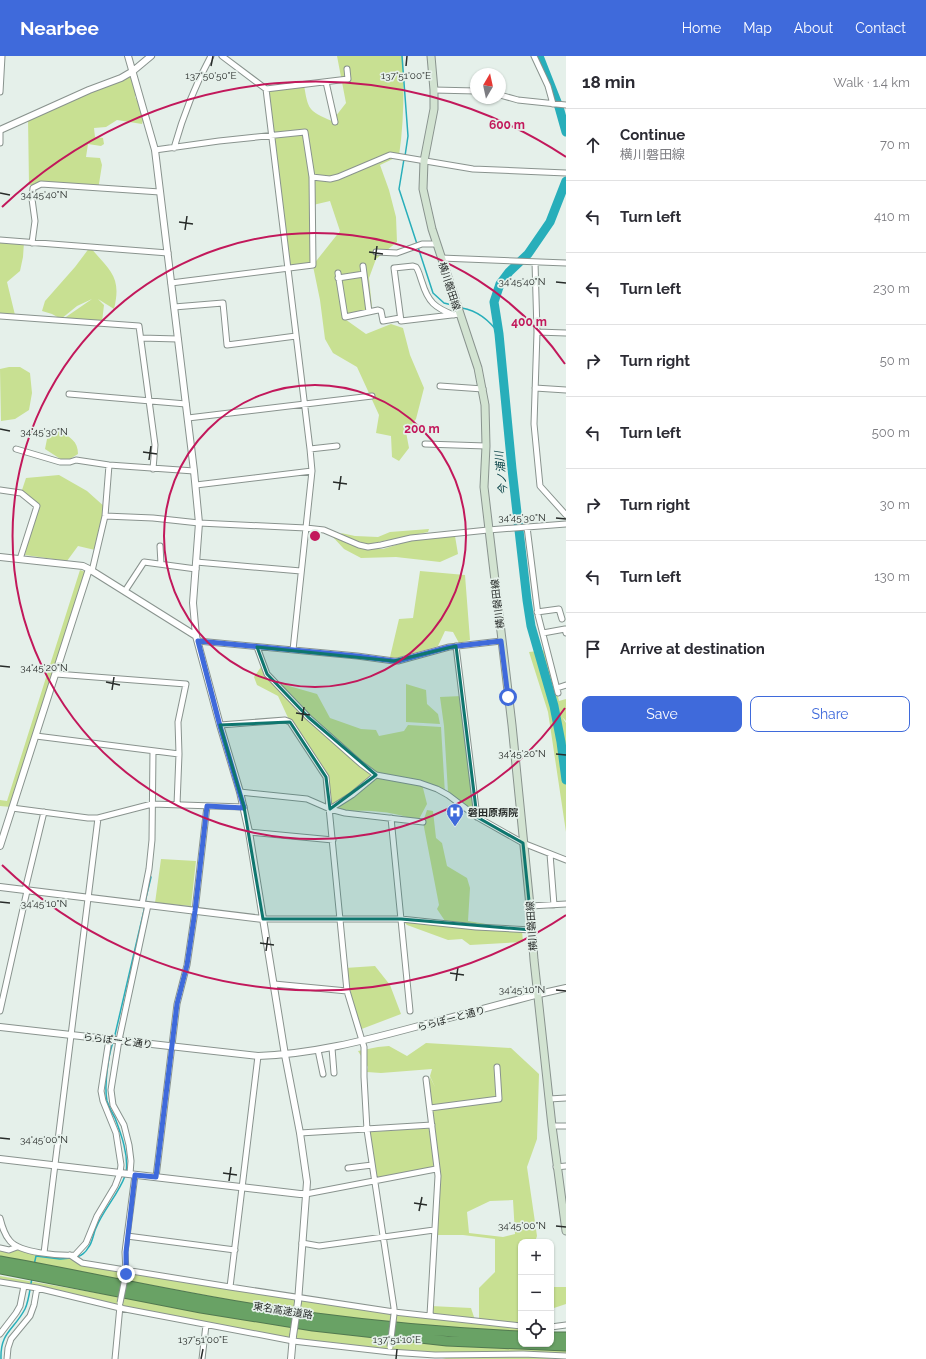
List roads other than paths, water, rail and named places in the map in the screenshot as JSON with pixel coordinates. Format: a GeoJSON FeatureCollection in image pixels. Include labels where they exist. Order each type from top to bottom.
{"type":"FeatureCollection","features":[{"type":"Feature","properties":{"kind":"highway","name":"東名高速道路"},"geometry":{"type":"LineString","coordinates":[[0,1261],[217,1302],[315,1318],[448,1332],[518,1336]]}},
{"type":"Feature","properties":{"kind":"highway","name":"東名高速道路"},"geometry":{"type":"LineString","coordinates":[[0,1270],[201,1308],[313,1326],[447,1341],[566,1340]]}},
{"type":"Feature","properties":{"kind":"highway","name":"東名高速道路"},"geometry":{"type":"LineString","coordinates":[[554,1338],[566,1340]]}},
{"type":"Feature","properties":{"kind":"main road","name":"横川磐田線"},"geometry":{"type":"LineString","coordinates":[[431,56],[434,90],[431,125],[424,161],[423,189],[426,210],[457,315],[478,368],[483,389],[486,446],[484,487],[488,530],[512,725],[534,960],[556,1167],[566,1231]]}},
{"type":"Feature","properties":{"kind":"street"},"geometry":{"type":"LineString","coordinates":[[0,92],[2,56]]}},
{"type":"Feature","properties":{"kind":"street"},"geometry":{"type":"LineString","coordinates":[[128,56],[155,150],[196,485],[199,523],[193,603],[197,638],[220,726],[240,792],[249,832],[307,1182],[298,1300],[291,1359]]}},
{"type":"Feature","properties":{"kind":"street"},"geometry":{"type":"LineString","coordinates":[[0,143],[0,131],[89,90],[121,78],[133,71],[151,56]]}},
{"type":"Feature","properties":{"kind":"street"},"geometry":{"type":"LineString","coordinates":[[174,148],[182,119],[211,56]]}},
{"type":"Feature","properties":{"kind":"street"},"geometry":{"type":"LineString","coordinates":[[222,56],[266,89],[348,79],[347,69]]}},
{"type":"Feature","properties":{"kind":"street"},"geometry":{"type":"LineString","coordinates":[[534,56],[548,86],[553,104]]}},
{"type":"Feature","properties":{"kind":"street"},"geometry":{"type":"LineString","coordinates":[[326,82],[335,122]]}},
{"type":"Feature","properties":{"kind":"street"},"geometry":{"type":"LineString","coordinates":[[266,89],[312,471],[293,650]]}},
{"type":"Feature","properties":{"kind":"street"},"geometry":{"type":"LineString","coordinates":[[434,90],[470,91]]}},
{"type":"Feature","properties":{"kind":"street"},"geometry":{"type":"LineString","coordinates":[[506,97],[518,100],[565,105]]}},
{"type":"Feature","properties":{"kind":"street"},"geometry":{"type":"LineString","coordinates":[[155,150],[219,141],[305,132],[312,178],[312,265],[171,283]]}},
{"type":"Feature","properties":{"kind":"street"},"geometry":{"type":"LineString","coordinates":[[312,178],[330,179],[390,155],[483,170],[565,173]]}},
{"type":"Feature","properties":{"kind":"street"},"geometry":{"type":"LineString","coordinates":[[32,243],[35,221],[32,193],[35,186],[41,184],[160,192]]}},
{"type":"Feature","properties":{"kind":"street"},"geometry":{"type":"LineString","coordinates":[[0,240],[168,253]]}},
{"type":"Feature","properties":{"kind":"street"},"geometry":{"type":"LineString","coordinates":[[376,252],[397,253],[422,244],[437,244]]}},
{"type":"Feature","properties":{"kind":"street"},"geometry":{"type":"LineString","coordinates":[[441,258],[566,263]]}},
{"type":"Feature","properties":{"kind":"street"},"geometry":{"type":"LineString","coordinates":[[535,262],[537,332],[534,424],[540,486],[566,515]]}},
{"type":"Feature","properties":{"kind":"street"},"geometry":{"type":"LineString","coordinates":[[363,266],[369,312]]}},
{"type":"Feature","properties":{"kind":"street"},"geometry":{"type":"LineString","coordinates":[[400,318],[394,268],[413,266],[418,270],[425,294],[429,300],[436,307],[457,315]]}},
{"type":"Feature","properties":{"kind":"street"},"geometry":{"type":"LineString","coordinates":[[364,274],[338,275],[345,317],[378,310],[380,311],[383,321],[400,318],[401,321],[457,315]]}},
{"type":"Feature","properties":{"kind":"street"},"geometry":{"type":"LineString","coordinates":[[174,307],[223,303],[227,345],[296,336]]}},
{"type":"Feature","properties":{"kind":"street"},"geometry":{"type":"LineString","coordinates":[[0,316],[139,326],[155,445],[153,469]]}},
{"type":"Feature","properties":{"kind":"street"},"geometry":{"type":"LineString","coordinates":[[537,332],[566,333]]}},
{"type":"Feature","properties":{"kind":"street"},"geometry":{"type":"LineString","coordinates":[[141,338],[178,339]]}},
{"type":"Feature","properties":{"kind":"street"},"geometry":{"type":"LineString","coordinates":[[440,386],[483,389]]}},
{"type":"Feature","properties":{"kind":"street"},"geometry":{"type":"LineString","coordinates":[[535,388],[566,390]]}},
{"type":"Feature","properties":{"kind":"street"},"geometry":{"type":"LineString","coordinates":[[70,394],[186,404]]}},
{"type":"Feature","properties":{"kind":"street"},"geometry":{"type":"LineString","coordinates":[[188,418],[372,396]]}},
{"type":"Feature","properties":{"kind":"street"},"geometry":{"type":"LineString","coordinates":[[425,444],[486,446]]}},
{"type":"Feature","properties":{"kind":"street"},"geometry":{"type":"LineString","coordinates":[[310,450],[337,446]]}},
{"type":"Feature","properties":{"kind":"street"},"geometry":{"type":"LineString","coordinates":[[16,449],[60,462],[70,462],[76,460],[109,465],[194,471]]}},
{"type":"Feature","properties":{"kind":"street"},"geometry":{"type":"LineString","coordinates":[[0,846],[91,570],[105,516],[109,465]]}},
{"type":"Feature","properties":{"kind":"street"},"geometry":{"type":"LineString","coordinates":[[196,485],[312,471]]}},
{"type":"Feature","properties":{"kind":"street"},"geometry":{"type":"LineString","coordinates":[[0,490],[21,493],[37,506],[20,559]]}},
{"type":"Feature","properties":{"kind":"street"},"geometry":{"type":"LineString","coordinates":[[105,516],[324,530],[359,545],[368,547],[411,538],[566,524]]}},
{"type":"Feature","properties":{"kind":"street"},"geometry":{"type":"LineString","coordinates":[[527,527],[538,612],[557,690],[566,685]]}},
{"type":"Feature","properties":{"kind":"street"},"geometry":{"type":"LineString","coordinates":[[160,546],[161,564]]}},
{"type":"Feature","properties":{"kind":"street"},"geometry":{"type":"LineString","coordinates":[[0,557],[83,566],[125,591],[197,638],[257,647],[357,656],[394,661],[456,646],[501,641]]}},
{"type":"Feature","properties":{"kind":"street"},"geometry":{"type":"LineString","coordinates":[[125,591],[144,562],[196,570]]}},
{"type":"Feature","properties":{"kind":"street"},"geometry":{"type":"LineString","coordinates":[[196,562],[301,572]]}},
{"type":"Feature","properties":{"kind":"street"},"geometry":{"type":"LineString","coordinates":[[538,612],[559,609],[562,619]]}},
{"type":"Feature","properties":{"kind":"street"},"geometry":{"type":"LineString","coordinates":[[543,633],[565,629],[566,632]]}},
{"type":"Feature","properties":{"kind":"street"},"geometry":{"type":"LineString","coordinates":[[456,646],[477,816]]}},
{"type":"Feature","properties":{"kind":"street"},"geometry":{"type":"LineString","coordinates":[[257,647],[267,674],[308,717],[361,764],[376,775],[420,783],[437,789],[477,816],[523,843],[566,860]]}},
{"type":"Feature","properties":{"kind":"street"},"geometry":{"type":"LineString","coordinates":[[56,674],[186,684],[178,722],[179,754],[177,805]]}},
{"type":"Feature","properties":{"kind":"street"},"geometry":{"type":"LineString","coordinates":[[220,726],[285,720],[290,722],[326,777],[347,991],[364,1047],[367,1130],[394,1313],[390,1359]]}},
{"type":"Feature","properties":{"kind":"street"},"geometry":{"type":"LineString","coordinates":[[36,736],[179,754]]}},
{"type":"Feature","properties":{"kind":"street"},"geometry":{"type":"LineString","coordinates":[[114,1359],[120,1306],[126,1272],[125,1261],[132,1174],[129,1145],[124,1125],[113,1105],[111,1090],[145,905],[152,840],[153,751]]}},
{"type":"Feature","properties":{"kind":"street"},"geometry":{"type":"LineString","coordinates":[[330,809],[352,795],[376,775]]}},
{"type":"Feature","properties":{"kind":"street"},"geometry":{"type":"LineString","coordinates":[[240,792],[307,800],[330,809],[345,812],[424,822]]}},
{"type":"Feature","properties":{"kind":"street"},"geometry":{"type":"LineString","coordinates":[[12,808],[98,818],[152,804],[244,808]]}},
{"type":"Feature","properties":{"kind":"street"},"geometry":{"type":"LineString","coordinates":[[156,1177],[177,1004],[187,965],[207,806]]}},
{"type":"Feature","properties":{"kind":"street"},"geometry":{"type":"LineString","coordinates":[[0,1011],[44,812]]}},
{"type":"Feature","properties":{"kind":"street"},"geometry":{"type":"LineString","coordinates":[[44,1253],[98,818]]}},
{"type":"Feature","properties":{"kind":"street"},"geometry":{"type":"LineString","coordinates":[[391,818],[410,1011]]}},
{"type":"Feature","properties":{"kind":"street"},"geometry":{"type":"LineString","coordinates":[[249,832],[333,840]]}},
{"type":"Feature","properties":{"kind":"street"},"geometry":{"type":"LineString","coordinates":[[550,854],[554,905]]}},
{"type":"Feature","properties":{"kind":"street"},"geometry":{"type":"LineString","coordinates":[[0,887],[263,919],[340,920],[401,918],[476,927],[532,930]]}},
{"type":"Feature","properties":{"kind":"street"},"geometry":{"type":"LineString","coordinates":[[530,906],[566,904]]}},
{"type":"Feature","properties":{"kind":"street"},"geometry":{"type":"LineString","coordinates":[[274,984],[347,991]]}},
{"type":"Feature","properties":{"kind":"street","name":"ららぽーと通り"},"geometry":{"type":"LineString","coordinates":[[0,1026],[258,1056],[285,1055],[332,1048],[363,1041],[538,994],[566,988]]}},
{"type":"Feature","properties":{"kind":"street"},"geometry":{"type":"LineString","coordinates":[[0,1218],[4,1232],[10,1242],[17,1247],[44,1253],[75,1255],[86,1243],[97,1216],[115,1186],[120,1173],[121,1165],[116,1133],[103,1101],[101,1091],[109,1039]]}},
{"type":"Feature","properties":{"kind":"street"},"geometry":{"type":"LineString","coordinates":[[332,1048],[334,1073]]}},
{"type":"Feature","properties":{"kind":"street"},"geometry":{"type":"LineString","coordinates":[[318,1050],[323,1074]]}},
{"type":"Feature","properties":{"kind":"street"},"geometry":{"type":"LineString","coordinates":[[230,1287],[258,1056]]}},
{"type":"Feature","properties":{"kind":"street"},"geometry":{"type":"LineString","coordinates":[[430,1108],[500,1099],[497,1067]]}},
{"type":"Feature","properties":{"kind":"street"},"geometry":{"type":"LineString","coordinates":[[426,1079],[436,1170],[438,1176],[430,1315]]}},
{"type":"Feature","properties":{"kind":"street"},"geometry":{"type":"LineString","coordinates":[[549,1099],[566,1098]]}},
{"type":"Feature","properties":{"kind":"street"},"geometry":{"type":"LineString","coordinates":[[300,1133],[432,1125]]}},
{"type":"Feature","properties":{"kind":"street"},"geometry":{"type":"LineString","coordinates":[[552,1126],[566,1126]]}},
{"type":"Feature","properties":{"kind":"street"},"geometry":{"type":"LineString","coordinates":[[0,1159],[55,1167],[132,1174],[300,1194],[375,1182],[436,1170]]}},
{"type":"Feature","properties":{"kind":"street"},"geometry":{"type":"LineString","coordinates":[[348,1168],[372,1165]]}},
{"type":"Feature","properties":{"kind":"street"},"geometry":{"type":"LineString","coordinates":[[556,1167],[566,1166]]}},
{"type":"Feature","properties":{"kind":"street"},"geometry":{"type":"LineString","coordinates":[[302,1243],[319,1246],[434,1230]]}},
{"type":"Feature","properties":{"kind":"street"},"geometry":{"type":"LineString","coordinates":[[127,1236],[234,1250]]}},
{"type":"Feature","properties":{"kind":"street"},"geometry":{"type":"LineString","coordinates":[[0,1248],[10,1250],[17,1247]]}},
{"type":"Feature","properties":{"kind":"street"},"geometry":{"type":"LineString","coordinates":[[70,1255],[82,1263],[126,1272],[230,1287],[298,1300],[394,1313],[430,1315],[518,1326]]}},
{"type":"Feature","properties":{"kind":"street"},"geometry":{"type":"LineString","coordinates":[[0,1282],[37,1288],[206,1325],[293,1338],[435,1355],[523,1354],[566,1356]]}},
{"type":"Feature","properties":{"kind":"street"},"geometry":{"type":"LineString","coordinates":[[0,1334],[20,1306],[24,1286]]}},
{"type":"Feature","properties":{"kind":"street"},"geometry":{"type":"LineString","coordinates":[[7,1359],[11,1339],[30,1316],[34,1305],[37,1288]]}},
{"type":"Feature","properties":{"kind":"street"},"geometry":{"type":"LineString","coordinates":[[202,1359],[206,1325]]}},
{"type":"Feature","properties":{"kind":"street"},"geometry":{"type":"LineString","coordinates":[[554,1327],[566,1325]]}},
{"type":"Feature","properties":{"kind":"waterway"},"geometry":{"type":"LineString","coordinates":[[402,56],[408,136],[405,156]]}},
{"type":"Feature","properties":{"kind":"waterway","name":"今ノ浦川"},"geometry":{"type":"LineString","coordinates":[[539,56],[559,107],[566,132]]}},
{"type":"Feature","properties":{"kind":"waterway"},"geometry":{"type":"LineString","coordinates":[[404,159],[399,189],[433,293],[444,303],[452,305]]}},
{"type":"Feature","properties":{"kind":"waterway","name":"今ノ浦川"},"geometry":{"type":"LineString","coordinates":[[566,181],[550,222],[528,254],[509,272],[500,284],[494,302],[499,334],[512,469],[527,600],[531,626],[554,706],[566,780]]}},
{"type":"Feature","properties":{"kind":"waterway"},"geometry":{"type":"LineString","coordinates":[[462,308],[468,309],[484,317],[499,334]]}},
{"type":"Feature","properties":{"kind":"waterway"},"geometry":{"type":"LineString","coordinates":[[145,902],[151,877]]}},
{"type":"Feature","properties":{"kind":"waterway"},"geometry":{"type":"LineString","coordinates":[[114,1039],[145,906]]}},
{"type":"Feature","properties":{"kind":"waterway"},"geometry":{"type":"LineString","coordinates":[[113,1042],[107,1072],[106,1095],[124,1145],[127,1166],[126,1173]]}},
{"type":"Feature","properties":{"kind":"waterway"},"geometry":{"type":"LineString","coordinates":[[77,1257],[85,1252],[90,1246],[99,1221],[125,1176]]}},
{"type":"Feature","properties":{"kind":"waterway"},"geometry":{"type":"LineString","coordinates":[[34,1265],[36,1256],[60,1259],[71,1258]]}},
{"type":"Feature","properties":{"kind":"waterway"},"geometry":{"type":"LineString","coordinates":[[1,1359],[1,1350],[5,1337],[25,1309],[32,1278]]}},
{"type":"Feature","properties":{"kind":"place","name":"磐田原病院"},"geometry":{"type":"Point","coordinates":[455,827]}}]}
